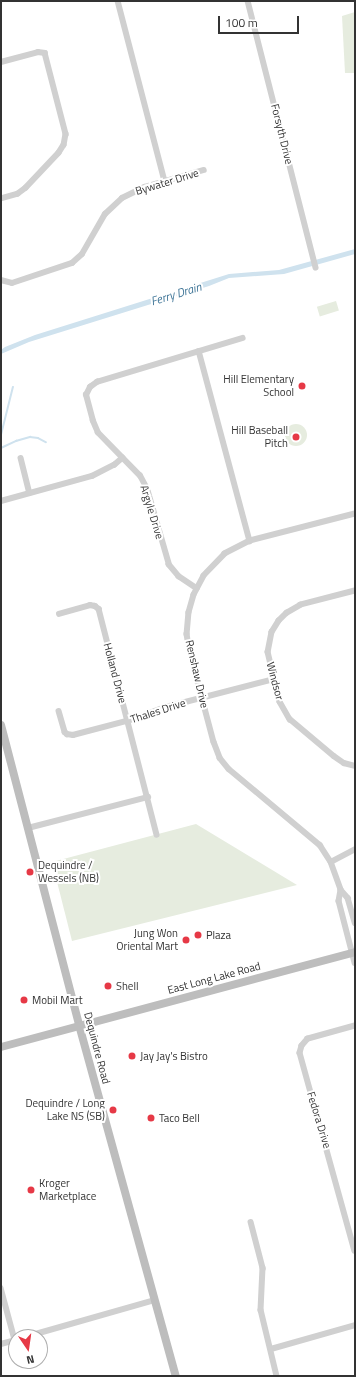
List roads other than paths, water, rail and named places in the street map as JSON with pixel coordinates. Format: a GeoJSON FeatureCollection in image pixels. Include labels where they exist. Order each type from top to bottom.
{"type":"FeatureCollection","features":[{"type":"Feature","properties":{"kind":"main road","name":"Dequindre Road"},"geometry":{"type":"LineString","coordinates":[[1,725],[4,749],[28,828],[79,1025],[176,1376]]}},
{"type":"Feature","properties":{"kind":"main road","name":"East Long Lake Road"},"geometry":{"type":"LineString","coordinates":[[1,1047],[354,952]]}},
{"type":"Feature","properties":{"kind":"street"},"geometry":{"type":"LineString","coordinates":[[118,1],[165,181]]}},
{"type":"Feature","properties":{"kind":"street","name":"Forsyth Drive"},"geometry":{"type":"LineString","coordinates":[[248,1],[316,266]]}},
{"type":"Feature","properties":{"kind":"street"},"geometry":{"type":"LineString","coordinates":[[1,62],[38,52],[43,52],[47,56],[65,127],[65,142],[58,153],[26,188],[18,194],[1,199]]}},
{"type":"Feature","properties":{"kind":"street","name":"Bywater Drive"},"geometry":{"type":"LineString","coordinates":[[1,280],[12,283],[59,269],[72,263],[82,254],[98,225],[111,207],[134,191],[204,170]]}},
{"type":"Feature","properties":{"kind":"street"},"geometry":{"type":"LineString","coordinates":[[243,338],[199,351],[250,541]]}},
{"type":"Feature","properties":{"kind":"street","name":"Argyle Drive"},"geometry":{"type":"LineString","coordinates":[[197,589],[179,577],[169,565],[147,489],[140,476],[98,433],[88,406],[87,392],[91,385],[97,382],[199,351]]}},
{"type":"Feature","properties":{"kind":"street"},"geometry":{"type":"LineString","coordinates":[[21,458],[30,493]]}},
{"type":"Feature","properties":{"kind":"street"},"geometry":{"type":"LineString","coordinates":[[1,500],[92,476],[114,465],[122,458]]}},
{"type":"Feature","properties":{"kind":"street","name":"Renshaw Drive"},"geometry":{"type":"LineString","coordinates":[[355,514],[250,541],[235,548],[220,559],[204,576],[197,589],[189,612],[188,634],[190,652],[215,747],[225,765],[313,838],[331,862],[341,890],[348,898],[355,924]]}},
{"type":"Feature","properties":{"kind":"street","name":"Windsor"},"geometry":{"type":"LineString","coordinates":[[355,591],[301,605],[283,617],[272,632],[269,647],[269,659],[282,706],[296,725],[339,760],[355,766]]}},
{"type":"Feature","properties":{"kind":"street","name":"Holland Drive"},"geometry":{"type":"LineString","coordinates":[[59,614],[90,605],[95,606],[100,612],[157,835]]}},
{"type":"Feature","properties":{"kind":"street","name":"Thales Drive"},"geometry":{"type":"LineString","coordinates":[[59,711],[65,732],[70,735],[128,721],[166,707],[274,679]]}},
{"type":"Feature","properties":{"kind":"street"},"geometry":{"type":"LineString","coordinates":[[28,828],[148,798]]}},
{"type":"Feature","properties":{"kind":"street"},"geometry":{"type":"LineString","coordinates":[[331,862],[355,849]]}},
{"type":"Feature","properties":{"kind":"street","name":"Renshaw Drive"},"geometry":{"type":"LineString","coordinates":[[341,890],[339,901],[354,952],[355,963]]}},
{"type":"Feature","properties":{"kind":"street","name":"Fedora Drive"},"geometry":{"type":"LineString","coordinates":[[355,1026],[311,1038],[304,1043],[300,1051],[353,1234],[355,1251]]}},
{"type":"Feature","properties":{"kind":"street"},"geometry":{"type":"LineString","coordinates":[[251,1222],[263,1268],[260,1304],[277,1376]]}},
{"type":"Feature","properties":{"kind":"street"},"geometry":{"type":"LineString","coordinates":[[1,1288],[12,1329]]}},
{"type":"Feature","properties":{"kind":"street"},"geometry":{"type":"LineString","coordinates":[[48,1330],[155,1300]]}},
{"type":"Feature","properties":{"kind":"street"},"geometry":{"type":"LineString","coordinates":[[270,1349],[355,1325]]}},
{"type":"Feature","properties":{"kind":"water","name":"Ferry Drain"},"geometry":{"type":"Polygon","coordinates":[[[355,249],[355,254],[284,274],[229,278],[209,286],[29,342],[1,354],[1,350],[5,347],[35,335],[229,274],[279,270],[355,249]]]}},
{"type":"Feature","properties":{"kind":"waterway"},"geometry":{"type":"LineString","coordinates":[[1,435],[13,387]]}},
{"type":"Feature","properties":{"kind":"waterway"},"geometry":{"type":"LineString","coordinates":[[1,448],[16,441],[30,437],[38,438],[46,442]]}},
{"type":"Feature","properties":{"kind":"place","name":"Hill Elementary School"},"geometry":{"type":"Point","coordinates":[302,386]}},
{"type":"Feature","properties":{"kind":"place","name":"Hill Baseball Pitch"},"geometry":{"type":"Point","coordinates":[296,437]}},
{"type":"Feature","properties":{"kind":"place","name":"Dequindre / Wessels (NB)"},"geometry":{"type":"Point","coordinates":[30,872]}},
{"type":"Feature","properties":{"kind":"place","name":"Plaza"},"geometry":{"type":"Point","coordinates":[198,935]}},
{"type":"Feature","properties":{"kind":"place","name":"Jung Won Oriental Mart"},"geometry":{"type":"Point","coordinates":[186,940]}},
{"type":"Feature","properties":{"kind":"place","name":"Shell"},"geometry":{"type":"Point","coordinates":[108,986]}},
{"type":"Feature","properties":{"kind":"place","name":"Mobil Mart"},"geometry":{"type":"Point","coordinates":[24,1000]}},
{"type":"Feature","properties":{"kind":"place","name":"Jay Jay's Bistro"},"geometry":{"type":"Point","coordinates":[132,1056]}},
{"type":"Feature","properties":{"kind":"place","name":"Dequindre / Long Lake NS (SB)"},"geometry":{"type":"Point","coordinates":[113,1110]}},
{"type":"Feature","properties":{"kind":"place","name":"Taco Bell"},"geometry":{"type":"Point","coordinates":[151,1118]}},
{"type":"Feature","properties":{"kind":"place","name":"Kroger Marketplace"},"geometry":{"type":"Point","coordinates":[31,1190]}}]}
